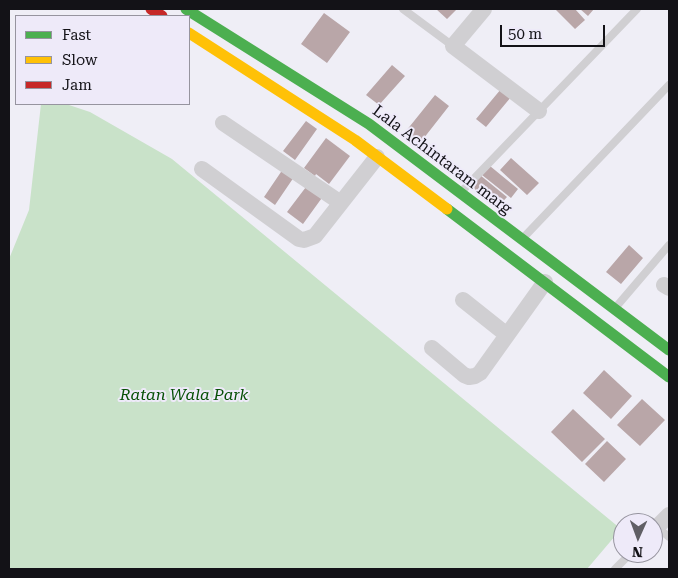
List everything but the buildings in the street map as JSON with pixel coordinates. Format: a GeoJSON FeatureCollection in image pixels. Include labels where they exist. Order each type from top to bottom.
{"type":"FeatureCollection","features":[{"type":"Feature","properties":{"kind":"street","name":"Lala Achintaram marg"},"geometry":{"type":"LineString","coordinates":[[186,9],[369,124],[454,201],[608,316],[669,377]]}},
{"type":"Feature","properties":{"kind":"street"},"geometry":{"type":"LineString","coordinates":[[484,9],[453,46],[539,111]]}},
{"type":"Feature","properties":{"kind":"street","name":"Lala Achintaram marg"},"geometry":{"type":"LineString","coordinates":[[190,34],[355,140],[377,157],[454,201],[515,247],[545,282],[669,350]]}},
{"type":"Feature","properties":{"kind":"street"},"geometry":{"type":"LineString","coordinates":[[223,123],[341,203]]}},
{"type":"Feature","properties":{"kind":"street"},"geometry":{"type":"LineString","coordinates":[[202,169],[299,239],[304,240],[315,236],[377,157]]}},
{"type":"Feature","properties":{"kind":"street"},"geometry":{"type":"LineString","coordinates":[[432,348],[464,375],[469,377],[475,376],[480,373],[545,282]]}},
{"type":"Feature","properties":{"kind":"street"},"geometry":{"type":"LineString","coordinates":[[463,300],[508,335]]}},
{"type":"Feature","properties":{"kind":"street"},"geometry":{"type":"LineString","coordinates":[[663,526],[669,515]]}},
{"type":"Feature","properties":{"kind":"lane"},"geometry":{"type":"LineString","coordinates":[[404,9],[453,46]]}},
{"type":"Feature","properties":{"kind":"lane"},"geometry":{"type":"LineString","coordinates":[[454,201],[637,9]]}},
{"type":"Feature","properties":{"kind":"lane"},"geometry":{"type":"LineString","coordinates":[[515,247],[669,85]]}},
{"type":"Feature","properties":{"kind":"lane"},"geometry":{"type":"LineString","coordinates":[[608,316],[669,245]]}},
{"type":"Feature","properties":{"kind":"green space","name":"Ratan Wala Park"},"geometry":{"type":"Polygon","coordinates":[[[41,105],[69,105],[90,112],[172,159],[613,522],[613,538],[587,569],[9,569],[9,259],[29,210],[41,105]]]}},
{"type":"Feature","properties":{"kind":"traffic: fast"},"geometry":{"type":"LineString","coordinates":[[186,9],[369,124],[669,350]]}},
{"type":"Feature","properties":{"kind":"traffic: fast"},"geometry":{"type":"LineString","coordinates":[[447,209],[669,377]]}},
{"type":"Feature","properties":{"kind":"traffic: slow"},"geometry":{"type":"LineString","coordinates":[[190,34],[355,140],[447,209]]}},
{"type":"Feature","properties":{"kind":"traffic: jam"},"geometry":{"type":"LineString","coordinates":[[151,9],[160,15]]}}]}
